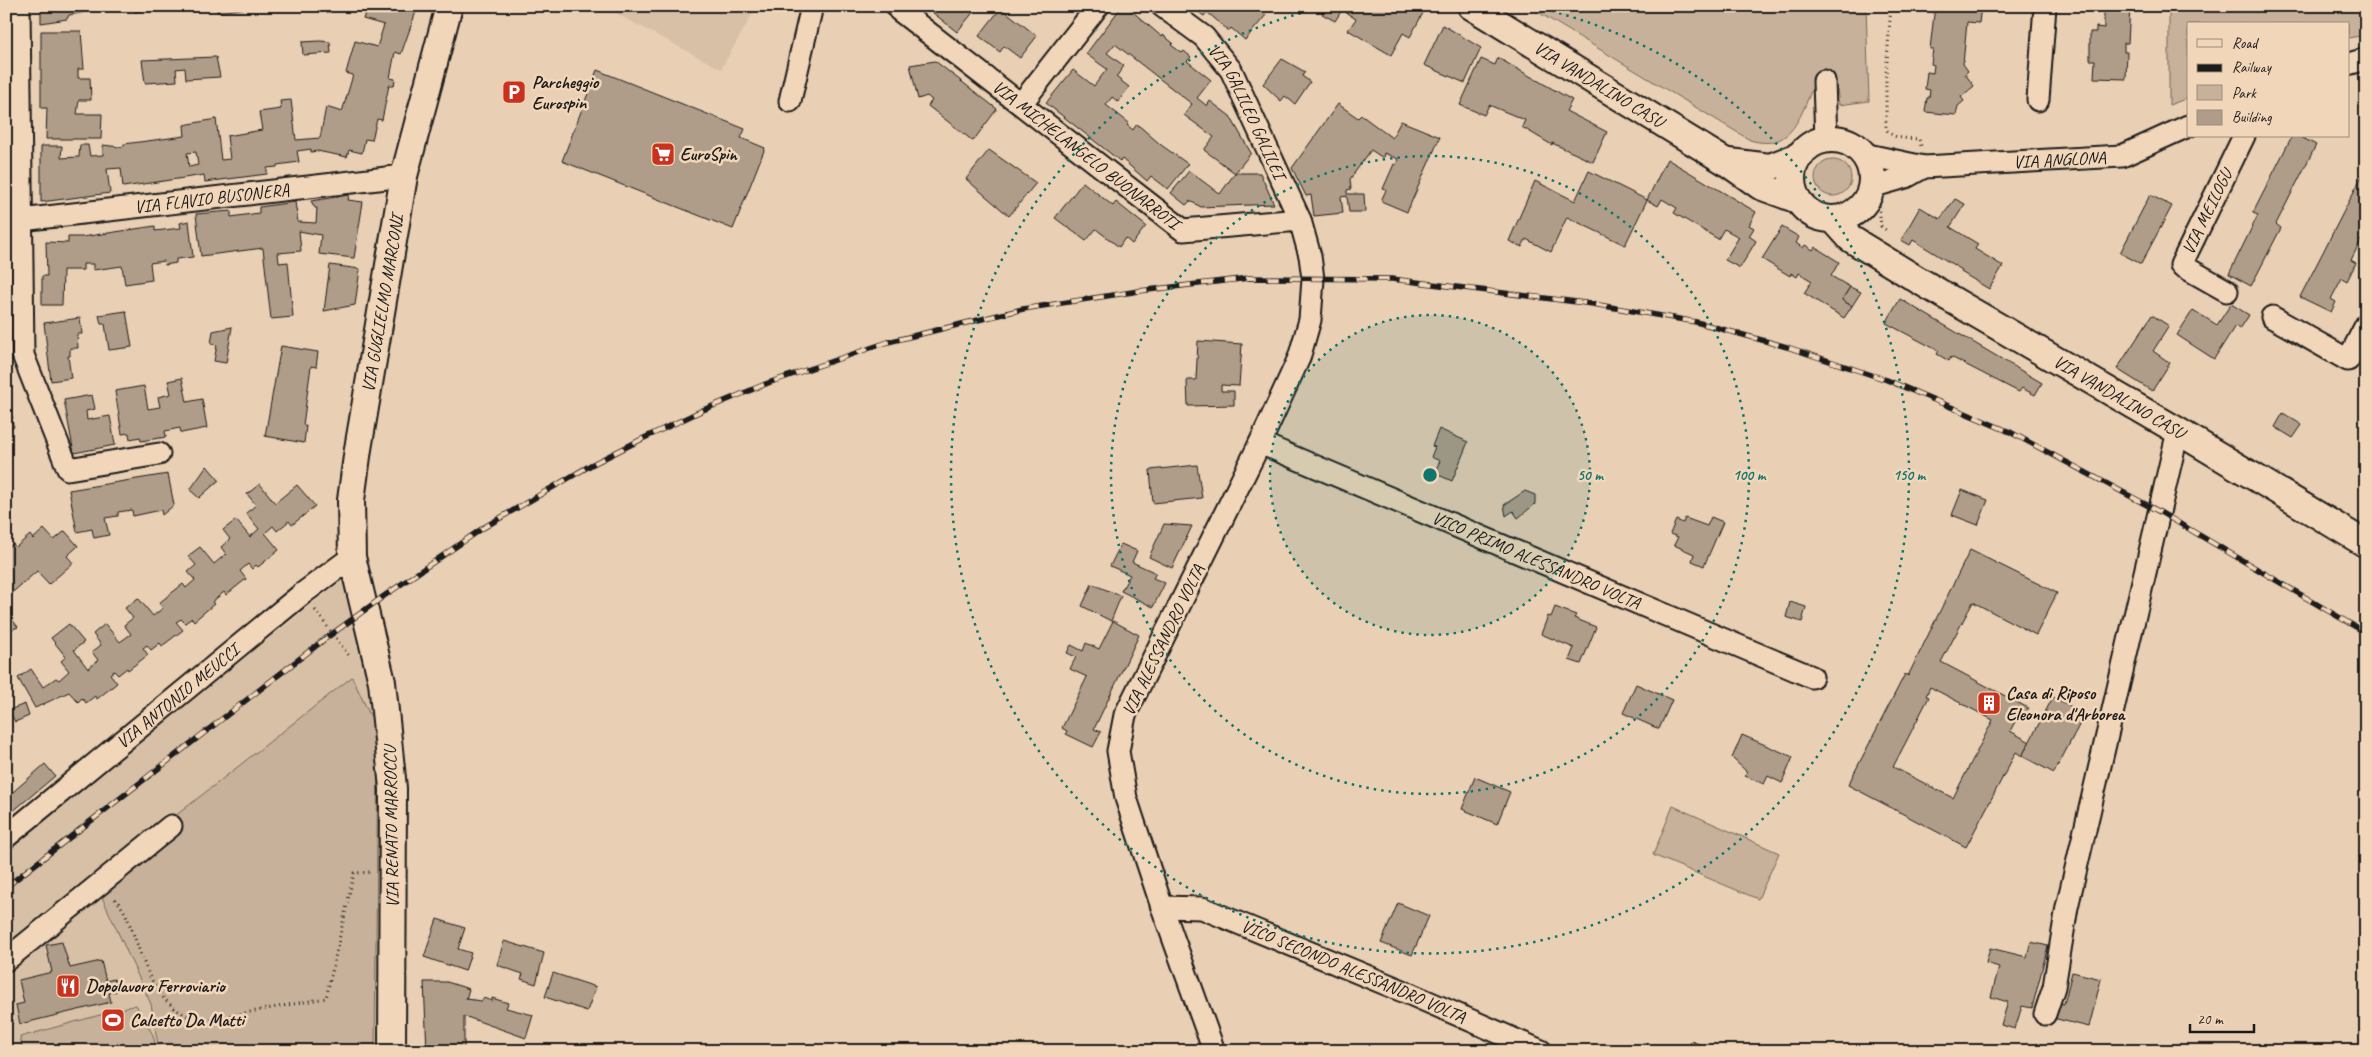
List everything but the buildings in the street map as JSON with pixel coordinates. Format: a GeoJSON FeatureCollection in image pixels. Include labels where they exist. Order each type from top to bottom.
{"type":"FeatureCollection","features":[{"type":"Feature","properties":{"kind":"main road","name":"VIA GUGLIELMO MARCONI"},"geometry":{"type":"LineString","coordinates":[[364,606],[352,557],[351,500],[358,449],[404,176],[449,6]]}},
{"type":"Feature","properties":{"kind":"main road","name":"VIA VANDALINO CASU"},"geometry":{"type":"LineString","coordinates":[[1471,6],[1726,162],[1760,186],[1798,200]]}},
{"type":"Feature","properties":{"kind":"main road"},"geometry":{"type":"LineString","coordinates":[[1866,197],[1846,217],[1833,219],[1819,217],[1807,210],[1798,200],[1793,187],[1793,174],[1801,155],[1814,144],[1826,140],[1838,140],[1850,144],[1863,154],[1868,161],[1872,173],[1866,197],[1883,257]]}},
{"type":"Feature","properties":{"kind":"main road","name":"VIA VANDALINO CASU"},"geometry":{"type":"LineString","coordinates":[[1726,162],[1770,167],[1801,155]]}},
{"type":"Feature","properties":{"kind":"main road","name":"VIA VANDALINO CASU"},"geometry":{"type":"LineString","coordinates":[[1833,219],[1851,239],[1918,280],[2178,431],[2360,541]]}},
{"type":"Feature","properties":{"kind":"main road","name":"VIA RENATO MARROCCU"},"geometry":{"type":"LineString","coordinates":[[364,606],[382,682],[393,788],[392,1051]]}},
{"type":"Feature","properties":{"kind":"street"},"geometry":{"type":"LineString","coordinates":[[19,6],[23,354],[68,468],[159,454]]}},
{"type":"Feature","properties":{"kind":"street"},"geometry":{"type":"LineString","coordinates":[[790,101],[812,6]]}},
{"type":"Feature","properties":{"kind":"street","name":"VIA MICHELANGELO BUONARROTI"},"geometry":{"type":"LineString","coordinates":[[897,6],[899,10],[1183,230],[1302,228]]}},
{"type":"Feature","properties":{"kind":"street"},"geometry":{"type":"LineString","coordinates":[[1021,104],[1098,6]]}},
{"type":"Feature","properties":{"kind":"street","name":"VIA GALILEO GALILEI"},"geometry":{"type":"LineString","coordinates":[[1162,6],[1204,37],[1231,70],[1302,228]]}},
{"type":"Feature","properties":{"kind":"street"},"geometry":{"type":"LineString","coordinates":[[2038,100],[2045,6]]}},
{"type":"Feature","properties":{"kind":"street"},"geometry":{"type":"LineString","coordinates":[[2350,63],[2366,59]]}},
{"type":"Feature","properties":{"kind":"street"},"geometry":{"type":"LineString","coordinates":[[1824,81],[1826,140]]}},
{"type":"Feature","properties":{"kind":"street","name":"VIA ANGLONA"},"geometry":{"type":"LineString","coordinates":[[1863,154],[1924,167],[2122,156],[2187,126]]}},
{"type":"Feature","properties":{"kind":"street","name":"VIA MEILOGU"},"geometry":{"type":"LineString","coordinates":[[2227,292],[2181,265],[2243,138]]}},
{"type":"Feature","properties":{"kind":"street","name":"VIA ANGLONA"},"geometry":{"type":"LineString","coordinates":[[1866,197],[1924,167]]}},
{"type":"Feature","properties":{"kind":"street","name":"VIA FLAVIO BUSONERA"},"geometry":{"type":"LineString","coordinates":[[22,220],[404,176]]}},
{"type":"Feature","properties":{"kind":"street","name":"VIA ALESSANDRO VOLTA"},"geometry":{"type":"LineString","coordinates":[[1214,1051],[1162,907],[1126,798],[1118,751],[1125,715],[1260,443],[1299,358],[1310,320],[1313,279],[1302,228]]}},
{"type":"Feature","properties":{"kind":"street"},"geometry":{"type":"LineString","coordinates":[[2272,317],[2348,360],[2366,325]]}},
{"type":"Feature","properties":{"kind":"street"},"geometry":{"type":"LineString","coordinates":[[2045,1014],[2054,988],[2067,907],[2178,431]]}},
{"type":"Feature","properties":{"kind":"street","name":"VICO PRIMO ALESSANDRO VOLTA"},"geometry":{"type":"LineString","coordinates":[[1260,443],[1812,677]]}},
{"type":"Feature","properties":{"kind":"street","name":"VIA ANTONIO MEUCCI"},"geometry":{"type":"LineString","coordinates":[[6,837],[302,594],[352,557]]}},
{"type":"Feature","properties":{"kind":"street"},"geometry":{"type":"LineString","coordinates":[[6,960],[172,826]]}},
{"type":"Feature","properties":{"kind":"street","name":"VICO SECONDO ALESSANDRO VOLTA"},"geometry":{"type":"LineString","coordinates":[[1162,907],[1202,908],[1410,994],[1541,1051]]}},
{"type":"Feature","properties":{"kind":"path"},"geometry":{"type":"LineString","coordinates":[[1891,6],[1886,74],[1886,129],[1896,137],[1919,139],[1921,146]]}},
{"type":"Feature","properties":{"kind":"path"},"geometry":{"type":"LineString","coordinates":[[302,594],[354,662],[379,666]]}},
{"type":"Feature","properties":{"kind":"path"},"geometry":{"type":"LineString","coordinates":[[94,889],[111,895],[124,908],[148,971],[167,1003],[184,1016],[201,1021],[326,998],[354,873],[379,871]]}},
{"type":"Feature","properties":{"kind":"shaded area"},"geometry":{"type":"Polygon","coordinates":[[[602,6],[757,6],[721,69],[602,6]]]}},
{"type":"Feature","properties":{"kind":"shaded area"},"geometry":{"type":"Polygon","coordinates":[[[347,576],[361,631],[380,753],[380,1051],[6,1051],[6,848],[347,576]]]}},
{"type":"Feature","properties":{"kind":"green space"},"geometry":{"type":"Polygon","coordinates":[[[1528,6],[1866,6],[1869,101],[1839,105],[1836,80],[1815,82],[1800,117],[1786,136],[1776,141],[1765,143],[1750,140],[1528,6]]]}},
{"type":"Feature","properties":{"kind":"green space"},"geometry":{"type":"Polygon","coordinates":[[[2169,6],[2366,6],[2366,35],[2350,38],[2350,22],[2187,22],[2187,98],[2169,105],[2169,6]]]}},
{"type":"Feature","properties":{"kind":"green space"},"geometry":{"type":"Polygon","coordinates":[[[1833,160],[1840,161],[1846,165],[1850,171],[1850,185],[1846,191],[1840,195],[1833,196],[1826,195],[1820,191],[1816,185],[1815,178],[1816,171],[1820,165],[1826,161],[1833,160]]]}},
{"type":"Feature","properties":{"kind":"green space"},"geometry":{"type":"Polygon","coordinates":[[[352,677],[378,732],[375,1051],[159,1051],[151,1004],[100,893],[146,839],[352,677]]]}},
{"type":"Feature","properties":{"kind":"green space"},"geometry":{"type":"Polygon","coordinates":[[[1673,806],[1779,853],[1758,899],[1653,855],[1673,806]]]}},
{"type":"Feature","properties":{"kind":"green space","name":"Calcetto Da Matti"},"geometry":{"type":"Polygon","coordinates":[[[136,1005],[153,1035],[157,1051],[23,1051],[20,1037],[136,1005]]]}},
{"type":"Feature","properties":{"kind":"railway"},"geometry":{"type":"LineString","coordinates":[[6,887],[321,642],[384,596],[483,528],[591,465],[642,439],[703,410],[768,383],[888,342],[1023,309],[1139,291],[1249,278],[1392,279],[1593,304],[1696,322],[1787,347],[1887,380],[2010,432],[2160,512],[2366,633]]}},
{"type":"Feature","properties":{"kind":"place","name":"Parcheggio Eurospin"},"geometry":{"type":"Point","coordinates":[514,92]}},
{"type":"Feature","properties":{"kind":"place","name":"EuroSpin"},"geometry":{"type":"Point","coordinates":[663,154]}},
{"type":"Feature","properties":{"kind":"place","name":"Casa di Riposo Eleonora d'Arborea"},"geometry":{"type":"Point","coordinates":[1989,703]}},
{"type":"Feature","properties":{"kind":"place","name":"Dopolavoro Ferroviario"},"geometry":{"type":"Point","coordinates":[68,986]}},
{"type":"Feature","properties":{"kind":"place","name":"Calcetto Da Matti"},"geometry":{"type":"Point","coordinates":[113,1020]}}]}
